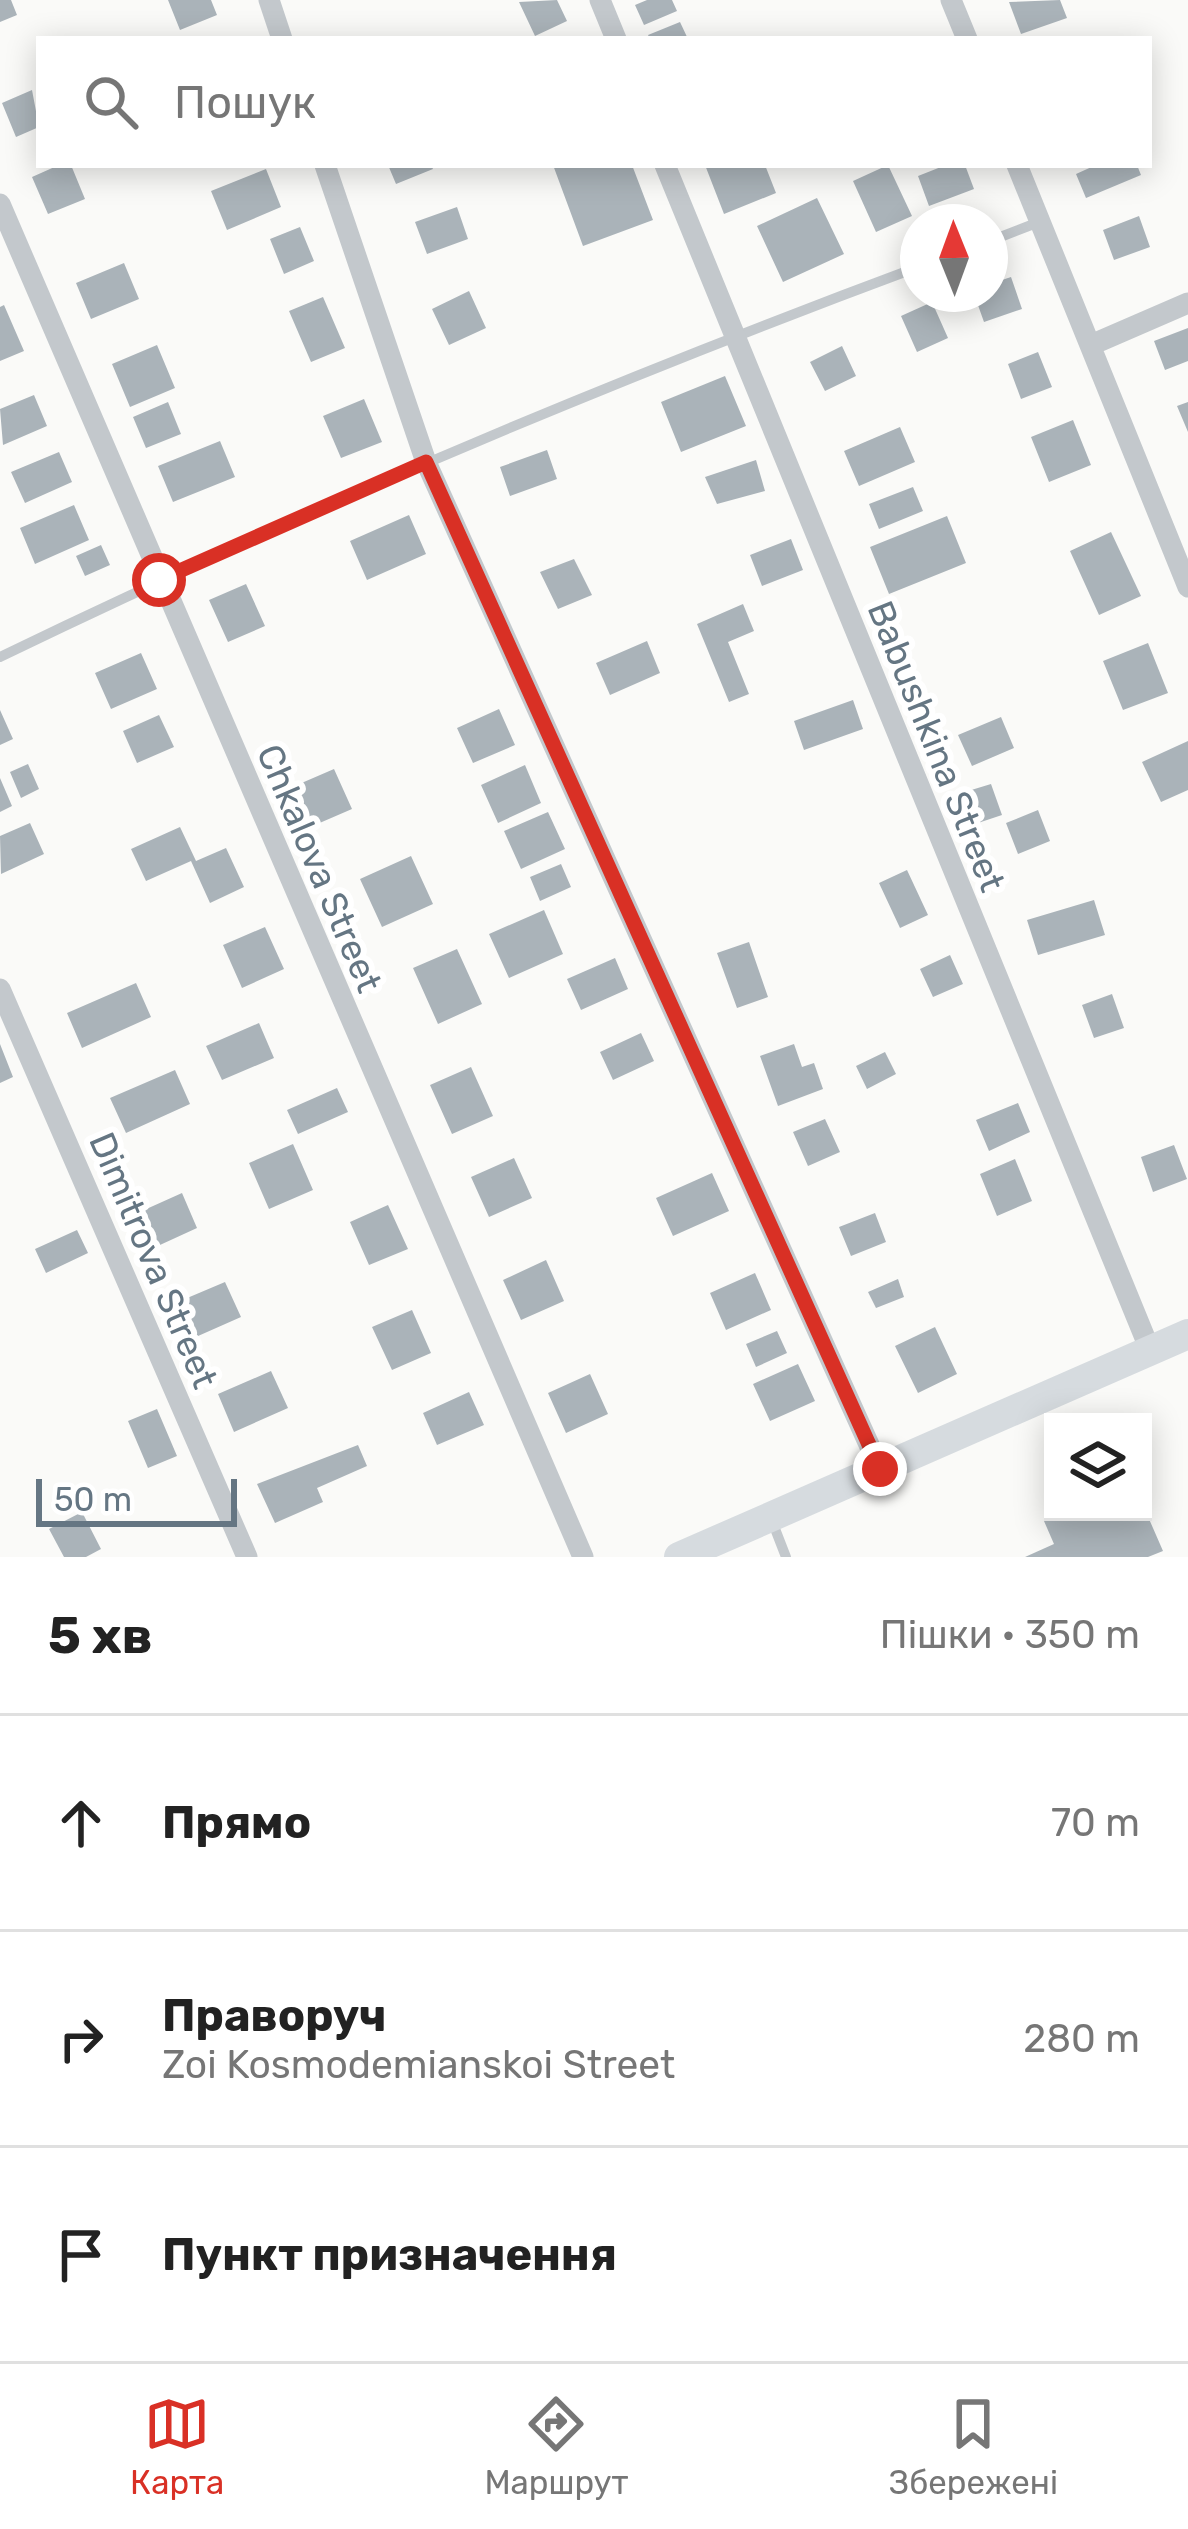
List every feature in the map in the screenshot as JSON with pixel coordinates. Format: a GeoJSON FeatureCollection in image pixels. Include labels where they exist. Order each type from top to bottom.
{"type":"FeatureCollection","features":[{"type":"Feature","properties":{"kind":"main road"},"geometry":{"type":"LineString","coordinates":[[679,1557],[1188,1334]]}},
{"type":"Feature","properties":{"kind":"street"},"geometry":{"type":"LineString","coordinates":[[269,0],[281,36]]}},
{"type":"Feature","properties":{"kind":"street"},"geometry":{"type":"LineString","coordinates":[[600,0],[615,36]]}},
{"type":"Feature","properties":{"kind":"street"},"geometry":{"type":"LineString","coordinates":[[951,0],[966,36]]}},
{"type":"Feature","properties":{"kind":"street"},"geometry":{"type":"LineString","coordinates":[[326,168],[426,462],[880,1469]]}},
{"type":"Feature","properties":{"kind":"street","name":"Babushkina Street"},"geometry":{"type":"LineString","coordinates":[[666,168],[1150,1350]]}},
{"type":"Feature","properties":{"kind":"street"},"geometry":{"type":"LineString","coordinates":[[1018,168],[1188,587]]}},
{"type":"Feature","properties":{"kind":"street","name":"Chkalova Street"},"geometry":{"type":"LineString","coordinates":[[0,204],[583,1557]]}},
{"type":"Feature","properties":{"kind":"street"},"geometry":{"type":"LineString","coordinates":[[1091,345],[1188,302]]}},
{"type":"Feature","properties":{"kind":"street","name":"Dimitrova Street"},"geometry":{"type":"LineString","coordinates":[[0,989],[247,1557]]}},
{"type":"Feature","properties":{"kind":"lane"},"geometry":{"type":"LineString","coordinates":[[1008,234],[1039,223]]}},
{"type":"Feature","properties":{"kind":"lane"},"geometry":{"type":"LineString","coordinates":[[0,657],[159,580],[426,462],[732,336],[900,274]]}},
{"type":"Feature","properties":{"kind":"lane"},"geometry":{"type":"LineString","coordinates":[[770,1517],[786,1557]]}},
{"type":"Feature","properties":{"kind":"building"},"geometry":{"type":"Polygon","coordinates":[[[0,0],[11,0],[17,15],[0,22],[0,0]]]}},
{"type":"Feature","properties":{"kind":"building"},"geometry":{"type":"Polygon","coordinates":[[[168,0],[211,0],[217,15],[180,30],[168,0]]]}},
{"type":"Feature","properties":{"kind":"building"},"geometry":{"type":"Polygon","coordinates":[[[557,0],[567,21],[535,36],[519,2],[557,0]]]}},
{"type":"Feature","properties":{"kind":"building"},"geometry":{"type":"Polygon","coordinates":[[[672,0],[677,11],[644,25],[635,5],[672,0]]]}},
{"type":"Feature","properties":{"kind":"building"},"geometry":{"type":"Polygon","coordinates":[[[1060,0],[1067,18],[1021,34],[1009,2],[1060,0]]]}},
{"type":"Feature","properties":{"kind":"building"},"geometry":{"type":"Polygon","coordinates":[[[680,22],[687,36],[648,36],[680,22]]]}},
{"type":"Feature","properties":{"kind":"building"},"geometry":{"type":"Polygon","coordinates":[[[32,90],[36,128],[16,137],[2,103],[32,90]]]}},
{"type":"Feature","properties":{"kind":"building"},"geometry":{"type":"Polygon","coordinates":[[[52,168],[72,168],[85,199],[48,214],[32,177],[52,168]]]}},
{"type":"Feature","properties":{"kind":"building"},"geometry":{"type":"Polygon","coordinates":[[[389,168],[433,169],[396,184],[389,168]]]}},
{"type":"Feature","properties":{"kind":"building"},"geometry":{"type":"Polygon","coordinates":[[[554,168],[633,168],[653,220],[583,246],[554,168]]]}},
{"type":"Feature","properties":{"kind":"building"},"geometry":{"type":"Polygon","coordinates":[[[706,168],[766,168],[776,193],[724,214],[706,168]]]}},
{"type":"Feature","properties":{"kind":"building"},"geometry":{"type":"Polygon","coordinates":[[[889,168],[906,204],[900,204],[900,221],[876,232],[853,181],[889,168]]]}},
{"type":"Feature","properties":{"kind":"building"},"geometry":{"type":"Polygon","coordinates":[[[938,168],[966,168],[974,189],[928,204],[918,176],[938,168]]]}},
{"type":"Feature","properties":{"kind":"building"},"geometry":{"type":"Polygon","coordinates":[[[1089,168],[1138,168],[1141,175],[1086,198],[1076,174],[1089,168]]]}},
{"type":"Feature","properties":{"kind":"building"},"geometry":{"type":"Polygon","coordinates":[[[266,169],[281,207],[227,230],[211,191],[266,169]]]}},
{"type":"Feature","properties":{"kind":"building"},"geometry":{"type":"Polygon","coordinates":[[[817,198],[844,254],[783,282],[757,226],[817,198]]]}},
{"type":"Feature","properties":{"kind":"building"},"geometry":{"type":"Polygon","coordinates":[[[457,207],[468,239],[427,254],[415,222],[457,207]]]}},
{"type":"Feature","properties":{"kind":"building"},"geometry":{"type":"Polygon","coordinates":[[[1139,216],[1150,247],[1114,260],[1103,230],[1139,216]]]}},
{"type":"Feature","properties":{"kind":"building"},"geometry":{"type":"Polygon","coordinates":[[[300,227],[314,261],[284,274],[270,239],[300,227]]]}},
{"type":"Feature","properties":{"kind":"building"},"geometry":{"type":"Polygon","coordinates":[[[124,263],[139,299],[91,319],[76,283],[124,263]]]}},
{"type":"Feature","properties":{"kind":"building"},"geometry":{"type":"Polygon","coordinates":[[[1008,278],[1022,309],[984,322],[980,312],[1008,312],[1008,278]]]}},
{"type":"Feature","properties":{"kind":"building"},"geometry":{"type":"Polygon","coordinates":[[[469,291],[486,328],[449,345],[432,309],[469,291]]]}},
{"type":"Feature","properties":{"kind":"building"},"geometry":{"type":"Polygon","coordinates":[[[323,297],[345,348],[311,362],[289,311],[323,297]]]}},
{"type":"Feature","properties":{"kind":"building"},"geometry":{"type":"Polygon","coordinates":[[[4,305],[24,351],[0,361],[0,307],[4,305]]]}},
{"type":"Feature","properties":{"kind":"building"},"geometry":{"type":"Polygon","coordinates":[[[936,312],[948,338],[917,352],[901,316],[936,312]]]}},
{"type":"Feature","properties":{"kind":"building"},"geometry":{"type":"Polygon","coordinates":[[[1188,328],[1188,361],[1165,370],[1154,341],[1188,328]]]}},
{"type":"Feature","properties":{"kind":"building"},"geometry":{"type":"Polygon","coordinates":[[[157,345],[175,388],[130,407],[112,364],[157,345]]]}},
{"type":"Feature","properties":{"kind":"building"},"geometry":{"type":"Polygon","coordinates":[[[842,346],[856,376],[825,391],[810,362],[842,346]]]}},
{"type":"Feature","properties":{"kind":"building"},"geometry":{"type":"Polygon","coordinates":[[[1038,352],[1052,387],[1021,399],[1008,364],[1038,352]]]}},
{"type":"Feature","properties":{"kind":"building"},"geometry":{"type":"Polygon","coordinates":[[[725,376],[746,426],[681,452],[661,402],[725,376]]]}},
{"type":"Feature","properties":{"kind":"building"},"geometry":{"type":"Polygon","coordinates":[[[34,395],[47,426],[3,445],[0,409],[34,395]]]}},
{"type":"Feature","properties":{"kind":"building"},"geometry":{"type":"Polygon","coordinates":[[[364,399],[382,442],[341,458],[323,416],[364,399]]]}},
{"type":"Feature","properties":{"kind":"building"},"geometry":{"type":"Polygon","coordinates":[[[168,402],[181,434],[146,448],[133,417],[168,402]]]}},
{"type":"Feature","properties":{"kind":"building"},"geometry":{"type":"Polygon","coordinates":[[[1188,402],[1188,432],[1177,406],[1188,402]]]}},
{"type":"Feature","properties":{"kind":"building"},"geometry":{"type":"Polygon","coordinates":[[[1073,420],[1091,465],[1049,482],[1031,437],[1073,420]]]}},
{"type":"Feature","properties":{"kind":"building"},"geometry":{"type":"Polygon","coordinates":[[[900,427],[915,462],[859,486],[844,451],[900,427]]]}},
{"type":"Feature","properties":{"kind":"building"},"geometry":{"type":"Polygon","coordinates":[[[220,441],[235,477],[173,502],[158,466],[220,441]]]}},
{"type":"Feature","properties":{"kind":"building"},"geometry":{"type":"Polygon","coordinates":[[[547,450],[557,479],[510,496],[500,467],[547,450]]]}},
{"type":"Feature","properties":{"kind":"building"},"geometry":{"type":"Polygon","coordinates":[[[59,452],[72,482],[25,503],[11,472],[59,452]]]}},
{"type":"Feature","properties":{"kind":"building"},"geometry":{"type":"Polygon","coordinates":[[[756,460],[765,491],[717,504],[705,477],[756,460]]]}},
{"type":"Feature","properties":{"kind":"building"},"geometry":{"type":"Polygon","coordinates":[[[913,487],[923,511],[879,529],[869,504],[913,487]]]}},
{"type":"Feature","properties":{"kind":"building"},"geometry":{"type":"Polygon","coordinates":[[[74,505],[89,540],[35,564],[20,528],[74,505]]]}},
{"type":"Feature","properties":{"kind":"building"},"geometry":{"type":"Polygon","coordinates":[[[409,515],[426,554],[367,580],[350,541],[409,515]]]}},
{"type":"Feature","properties":{"kind":"building"},"geometry":{"type":"Polygon","coordinates":[[[947,516],[966,563],[889,594],[870,547],[947,516]]]}},
{"type":"Feature","properties":{"kind":"building"},"geometry":{"type":"Polygon","coordinates":[[[1111,532],[1141,596],[1099,615],[1070,551],[1111,532]]]}},
{"type":"Feature","properties":{"kind":"building"},"geometry":{"type":"Polygon","coordinates":[[[791,539],[803,570],[762,586],[750,555],[791,539]]]}},
{"type":"Feature","properties":{"kind":"building"},"geometry":{"type":"Polygon","coordinates":[[[101,545],[110,565],[85,576],[76,556],[101,545]]]}},
{"type":"Feature","properties":{"kind":"building"},"geometry":{"type":"Polygon","coordinates":[[[574,559],[592,595],[558,609],[540,572],[574,559]]]}},
{"type":"Feature","properties":{"kind":"building"},"geometry":{"type":"Polygon","coordinates":[[[246,584],[265,626],[228,642],[209,600],[246,584]]]}},
{"type":"Feature","properties":{"kind":"building"},"geometry":{"type":"Polygon","coordinates":[[[743,604],[754,631],[728,642],[749,694],[729,702],[697,624],[743,604]]]}},
{"type":"Feature","properties":{"kind":"building"},"geometry":{"type":"Polygon","coordinates":[[[647,641],[660,673],[610,695],[596,663],[647,641]]]}},
{"type":"Feature","properties":{"kind":"building"},"geometry":{"type":"Polygon","coordinates":[[[1148,643],[1168,693],[1123,710],[1103,661],[1148,643]]]}},
{"type":"Feature","properties":{"kind":"building"},"geometry":{"type":"Polygon","coordinates":[[[141,653],[157,689],[111,709],[95,673],[141,653]]]}},
{"type":"Feature","properties":{"kind":"building"},"geometry":{"type":"Polygon","coordinates":[[[853,700],[863,729],[804,750],[794,721],[853,700]]]}},
{"type":"Feature","properties":{"kind":"building"},"geometry":{"type":"Polygon","coordinates":[[[499,709],[515,745],[473,763],[457,728],[499,709]]]}},
{"type":"Feature","properties":{"kind":"building"},"geometry":{"type":"Polygon","coordinates":[[[0,710],[13,739],[0,745],[0,710]]]}},
{"type":"Feature","properties":{"kind":"building"},"geometry":{"type":"Polygon","coordinates":[[[159,715],[174,747],[137,763],[123,731],[159,715]]]}},
{"type":"Feature","properties":{"kind":"building"},"geometry":{"type":"Polygon","coordinates":[[[1001,717],[1014,748],[972,766],[958,735],[1001,717]]]}},
{"type":"Feature","properties":{"kind":"building"},"geometry":{"type":"Polygon","coordinates":[[[1188,741],[1188,790],[1161,802],[1142,762],[1188,741]]]}},
{"type":"Feature","properties":{"kind":"building"},"geometry":{"type":"Polygon","coordinates":[[[28,764],[39,789],[21,798],[10,772],[28,764]]]}},
{"type":"Feature","properties":{"kind":"building"},"geometry":{"type":"Polygon","coordinates":[[[525,765],[541,803],[498,823],[481,785],[525,765]]]}},
{"type":"Feature","properties":{"kind":"building"},"geometry":{"type":"Polygon","coordinates":[[[334,769],[352,809],[308,828],[290,788],[334,769]]]}},
{"type":"Feature","properties":{"kind":"building"},"geometry":{"type":"Polygon","coordinates":[[[0,778],[12,806],[0,812],[0,778]]]}},
{"type":"Feature","properties":{"kind":"building"},"geometry":{"type":"Polygon","coordinates":[[[991,784],[1002,815],[978,823],[968,791],[991,784]]]}},
{"type":"Feature","properties":{"kind":"building"},"geometry":{"type":"Polygon","coordinates":[[[1038,810],[1050,841],[1018,854],[1006,823],[1038,810]]]}},
{"type":"Feature","properties":{"kind":"building"},"geometry":{"type":"Polygon","coordinates":[[[548,812],[565,849],[521,869],[504,831],[548,812]]]}},
{"type":"Feature","properties":{"kind":"building"},"geometry":{"type":"Polygon","coordinates":[[[30,823],[44,854],[1,874],[0,836],[30,823]]]}},
{"type":"Feature","properties":{"kind":"building"},"geometry":{"type":"Polygon","coordinates":[[[180,827],[196,861],[226,848],[244,887],[210,903],[191,861],[146,881],[131,849],[180,827]]]}},
{"type":"Feature","properties":{"kind":"building"},"geometry":{"type":"Polygon","coordinates":[[[411,856],[433,904],[382,927],[360,879],[411,856]]]}},
{"type":"Feature","properties":{"kind":"building"},"geometry":{"type":"Polygon","coordinates":[[[561,864],[571,887],[540,901],[530,877],[561,864]]]}},
{"type":"Feature","properties":{"kind":"building"},"geometry":{"type":"Polygon","coordinates":[[[907,870],[928,915],[900,928],[879,883],[907,870]]]}},
{"type":"Feature","properties":{"kind":"building"},"geometry":{"type":"Polygon","coordinates":[[[1094,900],[1105,935],[1038,955],[1027,920],[1094,900]]]}},
{"type":"Feature","properties":{"kind":"building"},"geometry":{"type":"Polygon","coordinates":[[[544,910],[563,954],[509,978],[489,934],[544,910]]]}},
{"type":"Feature","properties":{"kind":"building"},"geometry":{"type":"Polygon","coordinates":[[[265,927],[284,969],[242,988],[223,945],[265,927]]]}},
{"type":"Feature","properties":{"kind":"building"},"geometry":{"type":"Polygon","coordinates":[[[749,942],[768,997],[737,1008],[717,953],[749,942]]]}},
{"type":"Feature","properties":{"kind":"building"},"geometry":{"type":"Polygon","coordinates":[[[457,949],[482,1004],[438,1024],[413,968],[457,949]]]}},
{"type":"Feature","properties":{"kind":"building"},"geometry":{"type":"Polygon","coordinates":[[[950,955],[963,984],[933,997],[920,969],[950,955]]]}},
{"type":"Feature","properties":{"kind":"building"},"geometry":{"type":"Polygon","coordinates":[[[615,958],[628,989],[581,1010],[567,979],[615,958]]]}},
{"type":"Feature","properties":{"kind":"building"},"geometry":{"type":"Polygon","coordinates":[[[136,983],[151,1017],[82,1048],[67,1013],[136,983]]]}},
{"type":"Feature","properties":{"kind":"building"},"geometry":{"type":"Polygon","coordinates":[[[1112,994],[1124,1028],[1094,1038],[1082,1005],[1112,994]]]}},
{"type":"Feature","properties":{"kind":"building"},"geometry":{"type":"Polygon","coordinates":[[[259,1023],[274,1058],[222,1080],[206,1046],[259,1023]]]}},
{"type":"Feature","properties":{"kind":"building"},"geometry":{"type":"Polygon","coordinates":[[[641,1033],[654,1061],[613,1080],[600,1052],[641,1033]]]}},
{"type":"Feature","properties":{"kind":"building"},"geometry":{"type":"Polygon","coordinates":[[[0,1044],[13,1077],[0,1083],[0,1044]]]}},
{"type":"Feature","properties":{"kind":"building"},"geometry":{"type":"Polygon","coordinates":[[[794,1044],[802,1067],[814,1063],[823,1089],[778,1106],[760,1056],[794,1044]]]}},
{"type":"Feature","properties":{"kind":"building"},"geometry":{"type":"Polygon","coordinates":[[[885,1052],[896,1074],[867,1089],[856,1066],[885,1052]]]}},
{"type":"Feature","properties":{"kind":"building"},"geometry":{"type":"Polygon","coordinates":[[[471,1067],[493,1116],[452,1134],[430,1085],[471,1067]]]}},
{"type":"Feature","properties":{"kind":"building"},"geometry":{"type":"Polygon","coordinates":[[[175,1070],[190,1104],[126,1133],[110,1098],[175,1070]]]}},
{"type":"Feature","properties":{"kind":"building"},"geometry":{"type":"Polygon","coordinates":[[[337,1088],[348,1112],[298,1134],[287,1110],[337,1088]]]}},
{"type":"Feature","properties":{"kind":"building"},"geometry":{"type":"Polygon","coordinates":[[[1018,1103],[1030,1132],[989,1151],[976,1120],[1018,1103]]]}},
{"type":"Feature","properties":{"kind":"building"},"geometry":{"type":"Polygon","coordinates":[[[825,1119],[840,1152],[808,1166],[793,1132],[825,1119]]]}},
{"type":"Feature","properties":{"kind":"building"},"geometry":{"type":"Polygon","coordinates":[[[293,1144],[313,1190],[269,1209],[249,1163],[293,1144]]]}},
{"type":"Feature","properties":{"kind":"building"},"geometry":{"type":"Polygon","coordinates":[[[1174,1145],[1187,1179],[1153,1192],[1141,1157],[1174,1145]]]}},
{"type":"Feature","properties":{"kind":"building"},"geometry":{"type":"Polygon","coordinates":[[[514,1158],[532,1198],[489,1217],[471,1177],[514,1158]]]}},
{"type":"Feature","properties":{"kind":"building"},"geometry":{"type":"Polygon","coordinates":[[[1015,1159],[1032,1201],[997,1216],[980,1174],[1015,1159]]]}},
{"type":"Feature","properties":{"kind":"building"},"geometry":{"type":"Polygon","coordinates":[[[712,1173],[729,1211],[673,1236],[656,1198],[712,1173]]]}},
{"type":"Feature","properties":{"kind":"building"},"geometry":{"type":"Polygon","coordinates":[[[182,1193],[197,1228],[149,1250],[133,1215],[182,1193]]]}},
{"type":"Feature","properties":{"kind":"building"},"geometry":{"type":"Polygon","coordinates":[[[388,1205],[408,1249],[369,1265],[350,1222],[388,1205]]]}},
{"type":"Feature","properties":{"kind":"building"},"geometry":{"type":"Polygon","coordinates":[[[875,1213],[886,1242],[851,1256],[839,1227],[875,1213]]]}},
{"type":"Feature","properties":{"kind":"building"},"geometry":{"type":"Polygon","coordinates":[[[77,1230],[88,1253],[46,1273],[35,1249],[77,1230]]]}},
{"type":"Feature","properties":{"kind":"building"},"geometry":{"type":"Polygon","coordinates":[[[546,1260],[564,1301],[521,1320],[503,1280],[546,1260]]]}},
{"type":"Feature","properties":{"kind":"building"},"geometry":{"type":"Polygon","coordinates":[[[755,1273],[771,1310],[726,1330],[710,1293],[755,1273]]]}},
{"type":"Feature","properties":{"kind":"building"},"geometry":{"type":"Polygon","coordinates":[[[898,1279],[904,1297],[876,1308],[868,1292],[898,1279]]]}},
{"type":"Feature","properties":{"kind":"building"},"geometry":{"type":"Polygon","coordinates":[[[225,1282],[241,1317],[189,1340],[173,1304],[225,1282]]]}},
{"type":"Feature","properties":{"kind":"building"},"geometry":{"type":"Polygon","coordinates":[[[412,1310],[431,1353],[392,1370],[372,1327],[412,1310]]]}},
{"type":"Feature","properties":{"kind":"building"},"geometry":{"type":"Polygon","coordinates":[[[935,1327],[957,1374],[918,1393],[895,1346],[935,1327]]]}},
{"type":"Feature","properties":{"kind":"building"},"geometry":{"type":"Polygon","coordinates":[[[777,1331],[787,1353],[756,1367],[746,1344],[777,1331]]]}},
{"type":"Feature","properties":{"kind":"building"},"geometry":{"type":"Polygon","coordinates":[[[798,1364],[815,1401],[770,1421],[753,1384],[798,1364]]]}},
{"type":"Feature","properties":{"kind":"building"},"geometry":{"type":"Polygon","coordinates":[[[271,1371],[288,1408],[234,1432],[218,1394],[271,1371]]]}},
{"type":"Feature","properties":{"kind":"building"},"geometry":{"type":"Polygon","coordinates":[[[590,1374],[608,1414],[566,1433],[548,1393],[590,1374]]]}},
{"type":"Feature","properties":{"kind":"building"},"geometry":{"type":"Polygon","coordinates":[[[469,1392],[484,1425],[437,1445],[423,1413],[469,1392]]]}},
{"type":"Feature","properties":{"kind":"building"},"geometry":{"type":"Polygon","coordinates":[[[157,1409],[177,1456],[148,1468],[128,1421],[157,1409]]]}},
{"type":"Feature","properties":{"kind":"building"},"geometry":{"type":"Polygon","coordinates":[[[358,1445],[367,1466],[317,1488],[323,1502],[275,1523],[257,1484],[358,1445]]]}},
{"type":"Feature","properties":{"kind":"building"},"geometry":{"type":"Polygon","coordinates":[[[82,1512],[101,1549],[86,1557],[64,1557],[49,1529],[82,1512]]]}},
{"type":"Feature","properties":{"kind":"building"},"geometry":{"type":"Polygon","coordinates":[[[1044,1521],[1150,1521],[1163,1551],[1148,1557],[1025,1557],[1054,1544],[1044,1521]]]}},
{"type":"Feature","properties":{"kind":"route"},"geometry":{"type":"LineString","coordinates":[[159,580],[426,462],[880,1469]]}}]}
